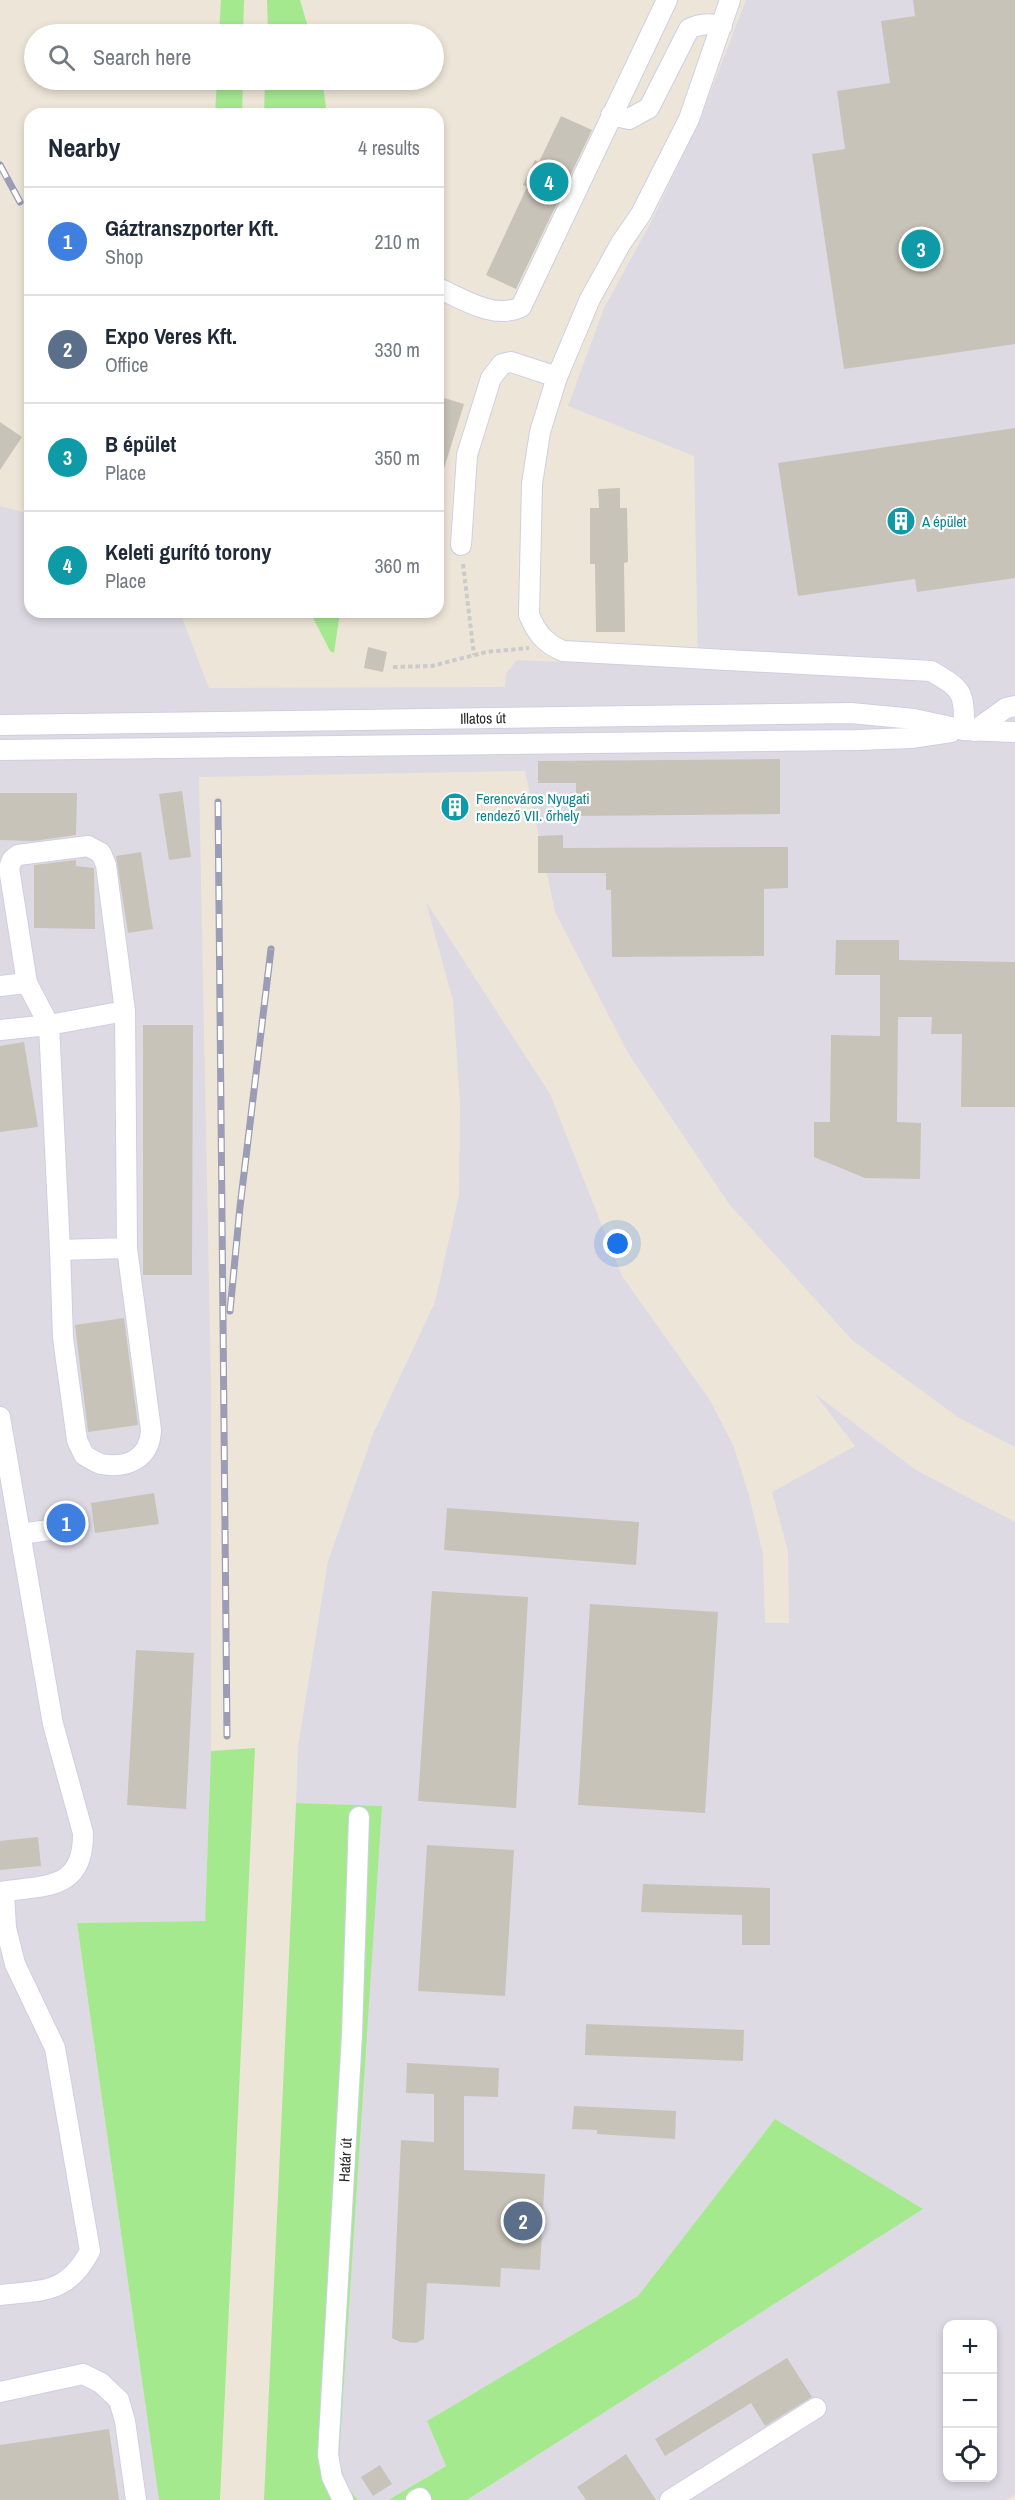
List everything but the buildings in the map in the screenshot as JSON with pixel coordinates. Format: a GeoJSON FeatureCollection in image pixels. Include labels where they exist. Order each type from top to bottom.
{"type":"FeatureCollection","features":[{"type":"Feature","properties":{"kind":"street"},"geometry":{"type":"LineString","coordinates":[[444,291],[495,311],[511,312],[521,307],[667,0]]}},
{"type":"Feature","properties":{"kind":"street"},"geometry":{"type":"LineString","coordinates":[[730,0],[689,119],[641,214],[621,243],[590,299],[558,378],[540,432],[532,484],[529,615],[537,633],[550,646],[562,651],[931,671],[956,685],[964,701],[969,731],[1006,708],[1015,706]]}},
{"type":"Feature","properties":{"kind":"street"},"geometry":{"type":"LineString","coordinates":[[611,115],[629,119],[649,108],[689,29],[698,24],[712,23],[722,26]]}},
{"type":"Feature","properties":{"kind":"street"},"geometry":{"type":"LineString","coordinates":[[461,545],[467,455],[491,378],[502,364],[511,362],[558,378]]}},
{"type":"Feature","properties":{"kind":"street","name":"Illatos út"},"geometry":{"type":"LineString","coordinates":[[0,725],[851,713],[914,719],[969,731]]}},
{"type":"Feature","properties":{"kind":"street","name":"Illatos út"},"geometry":{"type":"LineString","coordinates":[[0,750],[858,740],[911,738],[969,731],[1015,732]]}},
{"type":"Feature","properties":{"kind":"street"},"geometry":{"type":"LineString","coordinates":[[88,846],[101,853],[106,865],[125,1011],[127,1248],[151,1441],[144,1456],[128,1463],[101,1464],[84,1455],[77,1440],[63,1338],[48,1025],[27,983],[9,868],[12,860],[18,855],[88,846]]}},
{"type":"Feature","properties":{"kind":"street"},"geometry":{"type":"LineString","coordinates":[[0,986],[27,983]]}},
{"type":"Feature","properties":{"kind":"street"},"geometry":{"type":"LineString","coordinates":[[0,1030],[48,1025],[125,1011]]}},
{"type":"Feature","properties":{"kind":"street"},"geometry":{"type":"LineString","coordinates":[[60,1250],[127,1248]]}},
{"type":"Feature","properties":{"kind":"street"},"geometry":{"type":"LineString","coordinates":[[0,1417],[53,1724],[83,1833],[79,1864],[71,1875],[58,1883],[2,1892],[6,1928],[15,1964],[55,2048],[90,2251],[75,2274],[52,2289],[0,2295]]}},
{"type":"Feature","properties":{"kind":"street"},"geometry":{"type":"LineString","coordinates":[[20,1534],[79,1526]]}},
{"type":"Feature","properties":{"kind":"street","name":"Határ út"},"geometry":{"type":"LineString","coordinates":[[344,2500],[332,2477],[328,2455],[352,2034],[359,1817]]}},
{"type":"Feature","properties":{"kind":"street"},"geometry":{"type":"LineString","coordinates":[[0,2392],[83,2374],[101,2383],[119,2400],[125,2421],[136,2500]]}},
{"type":"Feature","properties":{"kind":"street"},"geometry":{"type":"LineString","coordinates":[[670,2500],[816,2408]]}},
{"type":"Feature","properties":{"kind":"street"},"geometry":{"type":"LineString","coordinates":[[416,2500],[420,2498],[421,2500]]}},
{"type":"Feature","properties":{"kind":"path"},"geometry":{"type":"LineString","coordinates":[[461,545],[474,655]]}},
{"type":"Feature","properties":{"kind":"path"},"geometry":{"type":"LineString","coordinates":[[393,667],[432,666],[474,655],[550,646]]}},
{"type":"Feature","properties":{"kind":"shaded area"},"geometry":{"type":"Polygon","coordinates":[[[746,0],[1015,0],[1015,1447],[959,1418],[852,1340],[729,1204],[628,1053],[555,912],[525,771],[199,777],[211,1383],[211,1751],[205,1921],[77,1923],[159,2500],[0,2500],[0,506],[24,512],[24,618],[182,618],[209,688],[505,687],[506,673],[517,660],[698,668],[694,456],[568,406],[604,308],[652,220],[699,122],[746,0]]]}},
{"type":"Feature","properties":{"kind":"shaded area"},"geometry":{"type":"Polygon","coordinates":[[[426,902],[550,1094],[622,1276],[710,1400],[734,1447],[749,1495],[763,1554],[765,1623],[789,1623],[788,1552],[772,1492],[855,1446],[814,1393],[916,1470],[1015,1522],[1015,2495],[1006,2500],[467,2500],[922,2209],[775,2119],[638,2296],[427,2421],[446,2466],[387,2500],[358,2500],[346,2485],[339,2459],[381,1806],[296,1803],[298,1746],[328,1561],[373,1434],[435,1302],[459,1195],[460,1104],[453,1001],[426,902]]]}},
{"type":"Feature","properties":{"kind":"green space"},"geometry":{"type":"Polygon","coordinates":[[[221,0],[244,0],[243,24],[220,24],[221,0]]]}},
{"type":"Feature","properties":{"kind":"green space"},"geometry":{"type":"Polygon","coordinates":[[[267,0],[300,0],[307,24],[268,24],[267,0]]]}},
{"type":"Feature","properties":{"kind":"green space"},"geometry":{"type":"Polygon","coordinates":[[[216,90],[243,90],[242,108],[215,108],[216,90]]]}},
{"type":"Feature","properties":{"kind":"green space"},"geometry":{"type":"Polygon","coordinates":[[[265,90],[323,90],[326,108],[264,108],[265,90]]]}},
{"type":"Feature","properties":{"kind":"green space"},"geometry":{"type":"Polygon","coordinates":[[[313,618],[339,618],[334,653],[330,651],[313,618]]]}},
{"type":"Feature","properties":{"kind":"green space"},"geometry":{"type":"Polygon","coordinates":[[[255,1748],[220,2500],[159,2500],[77,1923],[205,1921],[211,1751],[255,1748]]]}},
{"type":"Feature","properties":{"kind":"green space"},"geometry":{"type":"Polygon","coordinates":[[[296,1803],[382,1806],[339,2459],[346,2485],[358,2500],[264,2500],[296,1803]]]}},
{"type":"Feature","properties":{"kind":"green space"},"geometry":{"type":"Polygon","coordinates":[[[775,2119],[923,2209],[467,2500],[388,2500],[446,2466],[427,2421],[638,2296],[775,2119]]]}},
{"type":"Feature","properties":{"kind":"railway"},"geometry":{"type":"LineString","coordinates":[[0,165],[20,202]]}},
{"type":"Feature","properties":{"kind":"railway"},"geometry":{"type":"LineString","coordinates":[[218,802],[227,1736]]}},
{"type":"Feature","properties":{"kind":"railway"},"geometry":{"type":"LineString","coordinates":[[230,1311],[271,949]]}},
{"type":"Feature","properties":{"kind":"place","name":"Keleti gurító torony"},"geometry":{"type":"Point","coordinates":[549,182]}},
{"type":"Feature","properties":{"kind":"place","name":"B épület"},"geometry":{"type":"Point","coordinates":[921,249]}},
{"type":"Feature","properties":{"kind":"place","name":"A épület"},"geometry":{"type":"Point","coordinates":[901,521]}},
{"type":"Feature","properties":{"kind":"place","name":"Ferencváros Nyugati rendező VII. őrhely"},"geometry":{"type":"Point","coordinates":[455,807]}},
{"type":"Feature","properties":{"kind":"place","name":"Gáztranszporter Kft."},"geometry":{"type":"Point","coordinates":[66,1523]}},
{"type":"Feature","properties":{"kind":"place","name":"Expo Veres Kft."},"geometry":{"type":"Point","coordinates":[523,2221]}}]}
